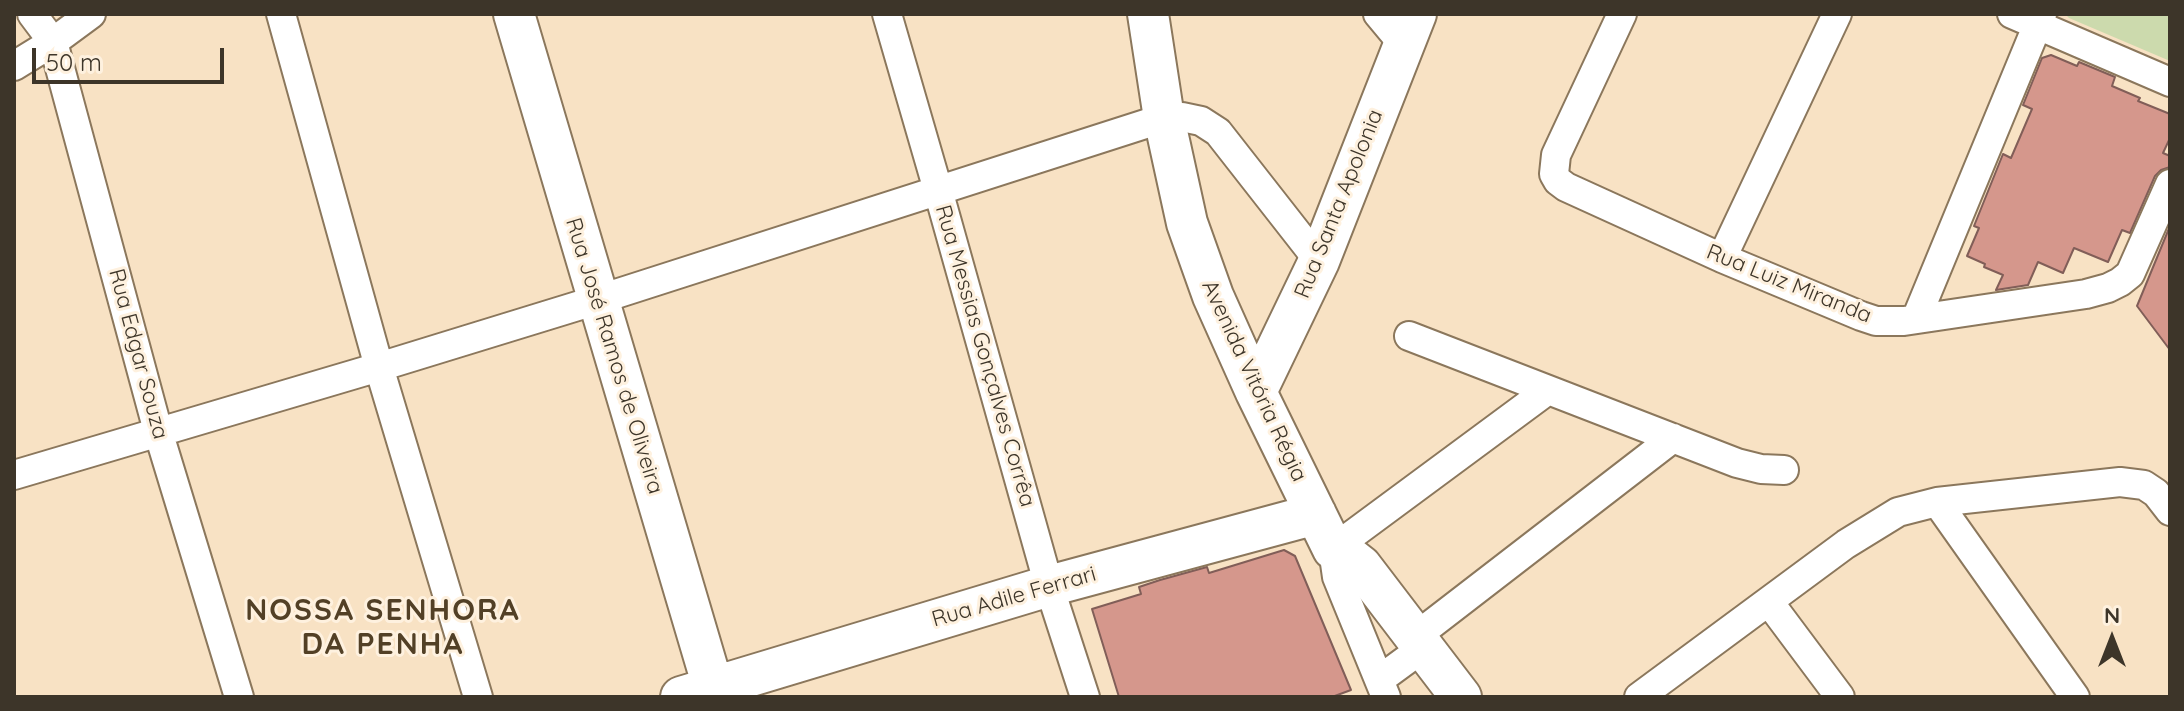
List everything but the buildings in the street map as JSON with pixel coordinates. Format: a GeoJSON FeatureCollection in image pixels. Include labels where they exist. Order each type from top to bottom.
{"type":"FeatureCollection","features":[{"type":"Feature","properties":{"kind":"street","name":"Rua Edgar Souza"},"geometry":{"type":"LineString","coordinates":[[32,14],[53,42],[158,431],[239,697]]}},
{"type":"Feature","properties":{"kind":"street"},"geometry":{"type":"LineString","coordinates":[[14,66],[91,14]]}},
{"type":"Feature","properties":{"kind":"street"},"geometry":{"type":"LineString","coordinates":[[281,14],[379,367],[478,697]]}},
{"type":"Feature","properties":{"kind":"street","name":"Rua José Ramos de Oliveira"},"geometry":{"type":"LineString","coordinates":[[514,14],[597,300],[704,694]]}},
{"type":"Feature","properties":{"kind":"street","name":"Rua Messias Gonçalves Corrêa"},"geometry":{"type":"LineString","coordinates":[[887,14],[1049,586],[1085,697]]}},
{"type":"Feature","properties":{"kind":"street","name":"Avenida Vitória Régia"},"geometry":{"type":"LineString","coordinates":[[1148,14],[1164,118],[1187,223],[1213,296],[1256,392],[1333,549],[1361,566],[1461,697]]}},
{"type":"Feature","properties":{"kind":"street","name":"Rua Luiz Miranda"},"geometry":{"type":"LineString","coordinates":[[1622,14],[1556,155],[1554,174],[1566,187],[1722,258],[1861,316],[1891,322],[1916,319],[2086,294],[2120,282],[2130,274],[2170,184]]}},
{"type":"Feature","properties":{"kind":"street"},"geometry":{"type":"LineString","coordinates":[[1722,258],[1837,14]]}},
{"type":"Feature","properties":{"kind":"street"},"geometry":{"type":"LineString","coordinates":[[1916,319],[2031,18],[2170,82]]}},
{"type":"Feature","properties":{"kind":"street","name":"Rua Santa Apolonia"},"geometry":{"type":"LineString","coordinates":[[1256,392],[1319,261],[1399,24]]}},
{"type":"Feature","properties":{"kind":"street"},"geometry":{"type":"LineString","coordinates":[[14,475],[597,300],[1164,118],[1182,117],[1201,121],[1218,132],[1319,261]]}},
{"type":"Feature","properties":{"kind":"street"},"geometry":{"type":"LineString","coordinates":[[1409,336],[1749,467],[1784,470]]}},
{"type":"Feature","properties":{"kind":"street"},"geometry":{"type":"LineString","coordinates":[[1548,390],[1333,549],[1337,577],[1382,688],[1419,642],[1673,438]]}},
{"type":"Feature","properties":{"kind":"street"},"geometry":{"type":"LineString","coordinates":[[1639,697],[1869,528],[1898,512],[1937,502],[2133,482],[2156,493],[2170,511]]}},
{"type":"Feature","properties":{"kind":"street"},"geometry":{"type":"LineString","coordinates":[[1937,502],[2075,697]]}},
{"type":"Feature","properties":{"kind":"street","name":"Rua Adile Ferrari"},"geometry":{"type":"LineString","coordinates":[[704,694],[1049,586],[1316,514]]}},
{"type":"Feature","properties":{"kind":"street"},"geometry":{"type":"LineString","coordinates":[[1769,602],[1840,697]]}},
{"type":"Feature","properties":{"kind":"green space"},"geometry":{"type":"Polygon","coordinates":[[[2065,14],[2170,14],[2170,61],[2069,18],[2065,14]]]}},
{"type":"Feature","properties":{"kind":"district","name":"NOSSA SENHORA DA PENHA"},"geometry":{"type":"Point","coordinates":[383,628]}}]}
